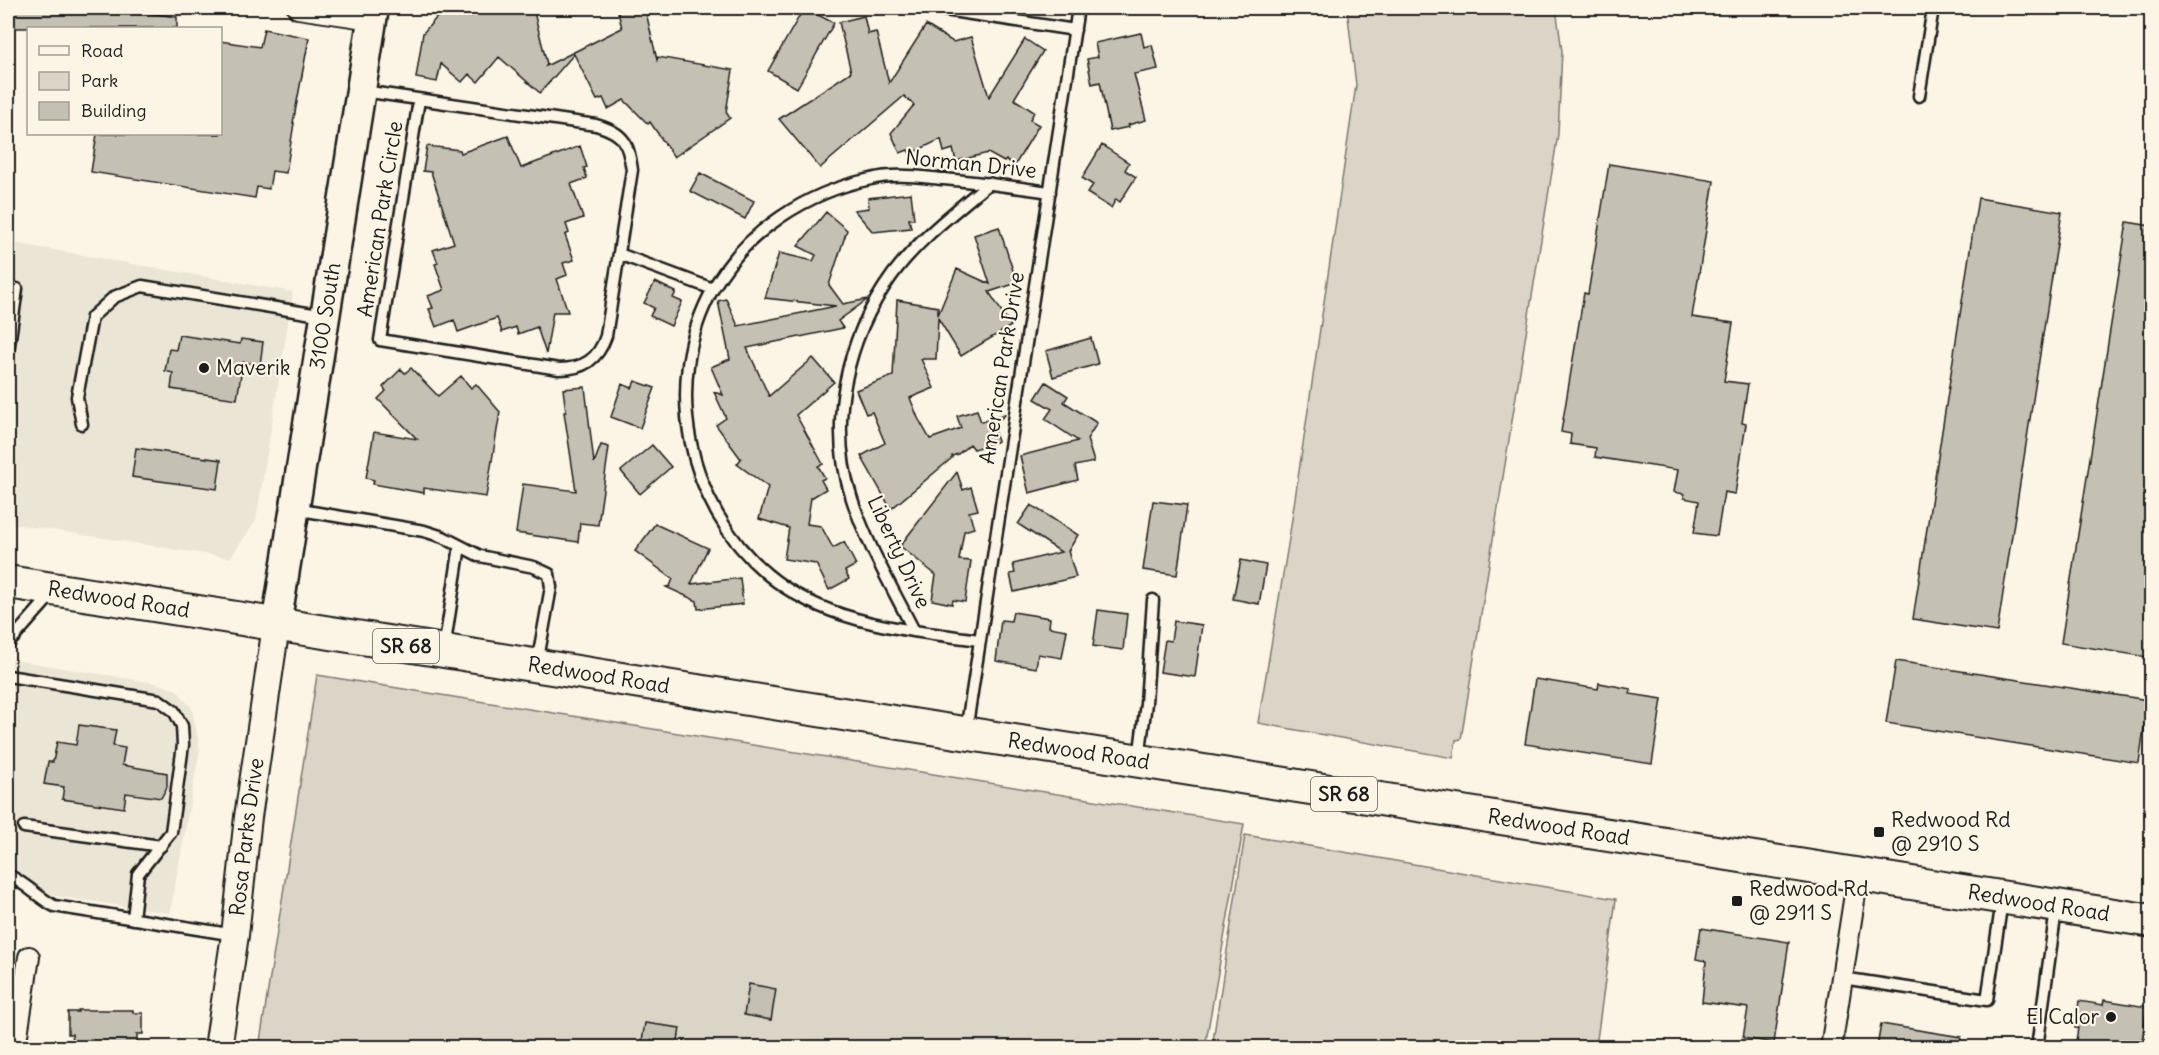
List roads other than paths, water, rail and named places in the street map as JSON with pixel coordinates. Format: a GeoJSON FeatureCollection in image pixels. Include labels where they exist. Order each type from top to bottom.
{"type":"FeatureCollection","features":[{"type":"Feature","properties":{"kind":"main road","name":"3100 South"},"geometry":{"type":"LineString","coordinates":[[276,626],[373,13]]}},
{"type":"Feature","properties":{"kind":"main road","name":"Redwood Road"},"geometry":{"type":"LineString","coordinates":[[8,582],[2151,921]]}},
{"type":"Feature","properties":{"kind":"street"},"geometry":{"type":"LineString","coordinates":[[298,8],[373,13]]}},
{"type":"Feature","properties":{"kind":"street","name":"Rosa Parks Drive"},"geometry":{"type":"LineString","coordinates":[[218,1047],[276,626]]}},
{"type":"Feature","properties":{"kind":"street"},"geometry":{"type":"LineString","coordinates":[[1831,1047],[1858,875]]}},
{"type":"Feature","properties":{"kind":"street"},"geometry":{"type":"LineString","coordinates":[[15,1047],[29,957]]}},
{"type":"Feature","properties":{"kind":"lane"},"geometry":{"type":"LineString","coordinates":[[932,8],[1075,30]]}},
{"type":"Feature","properties":{"kind":"lane","name":"American Park Drive"},"geometry":{"type":"LineString","coordinates":[[965,735],[1078,8]]}},
{"type":"Feature","properties":{"kind":"lane"},"geometry":{"type":"LineString","coordinates":[[1919,96],[1933,8]]}},
{"type":"Feature","properties":{"kind":"lane","name":"American Park Circle"},"geometry":{"type":"LineString","coordinates":[[361,91],[596,125],[617,133],[628,147],[632,170],[606,336],[597,354],[583,366],[559,369],[380,340],[419,100]]}},
{"type":"Feature","properties":{"kind":"lane","name":"Norman Drive"},"geometry":{"type":"LineString","coordinates":[[979,640],[855,620],[823,608],[794,594],[759,567],[743,551],[723,525],[700,478],[691,447],[686,412],[687,378],[692,344],[713,289],[733,260],[784,213],[842,186],[872,178],[903,175],[989,183],[1050,192]]}},
{"type":"Feature","properties":{"kind":"lane","name":"Liberty Drive"},"geometry":{"type":"LineString","coordinates":[[914,631],[870,547],[851,498],[845,474],[840,434],[843,394],[852,353],[865,319],[893,274],[941,224],[989,183]]}},
{"type":"Feature","properties":{"kind":"lane"},"geometry":{"type":"LineString","coordinates":[[619,254],[713,289]]}},
{"type":"Feature","properties":{"kind":"lane"},"geometry":{"type":"LineString","coordinates":[[82,424],[77,397],[92,317],[114,297],[142,286],[325,316]]}},
{"type":"Feature","properties":{"kind":"lane"},"geometry":{"type":"LineString","coordinates":[[8,287],[17,289],[8,352]]}},
{"type":"Feature","properties":{"kind":"lane"},"geometry":{"type":"LineString","coordinates":[[295,509],[424,531],[480,556],[534,567],[549,574],[551,587],[536,667]]}},
{"type":"Feature","properties":{"kind":"lane"},"geometry":{"type":"LineString","coordinates":[[443,652],[460,546]]}},
{"type":"Feature","properties":{"kind":"lane"},"geometry":{"type":"LineString","coordinates":[[8,644],[56,590]]}},
{"type":"Feature","properties":{"kind":"lane"},"geometry":{"type":"LineString","coordinates":[[1139,762],[1146,703],[1153,600]]}},
{"type":"Feature","properties":{"kind":"lane"},"geometry":{"type":"LineString","coordinates":[[8,676],[159,700],[174,711],[182,726],[183,745],[171,832],[138,874],[133,919]]}},
{"type":"Feature","properties":{"kind":"lane"},"geometry":{"type":"LineString","coordinates":[[24,827],[161,846]]}},
{"type":"Feature","properties":{"kind":"lane"},"geometry":{"type":"LineString","coordinates":[[8,875],[25,884],[38,897],[54,906],[235,935]]}},
{"type":"Feature","properties":{"kind":"lane"},"geometry":{"type":"LineString","coordinates":[[1842,978],[1987,1000],[2002,898]]}},
{"type":"Feature","properties":{"kind":"lane"},"geometry":{"type":"LineString","coordinates":[[2037,1047],[2056,906]]}},
{"type":"Feature","properties":{"kind":"place","name":"Maverik"},"geometry":{"type":"Point","coordinates":[204,368]}},
{"type":"Feature","properties":{"kind":"place","name":"Redwood Rd @ 2910 S"},"geometry":{"type":"Point","coordinates":[1879,832]}},
{"type":"Feature","properties":{"kind":"place","name":"Redwood Rd @ 2911 S"},"geometry":{"type":"Point","coordinates":[1737,901]}},
{"type":"Feature","properties":{"kind":"place","name":"El Calor"},"geometry":{"type":"Point","coordinates":[2111,1017]}}]}
